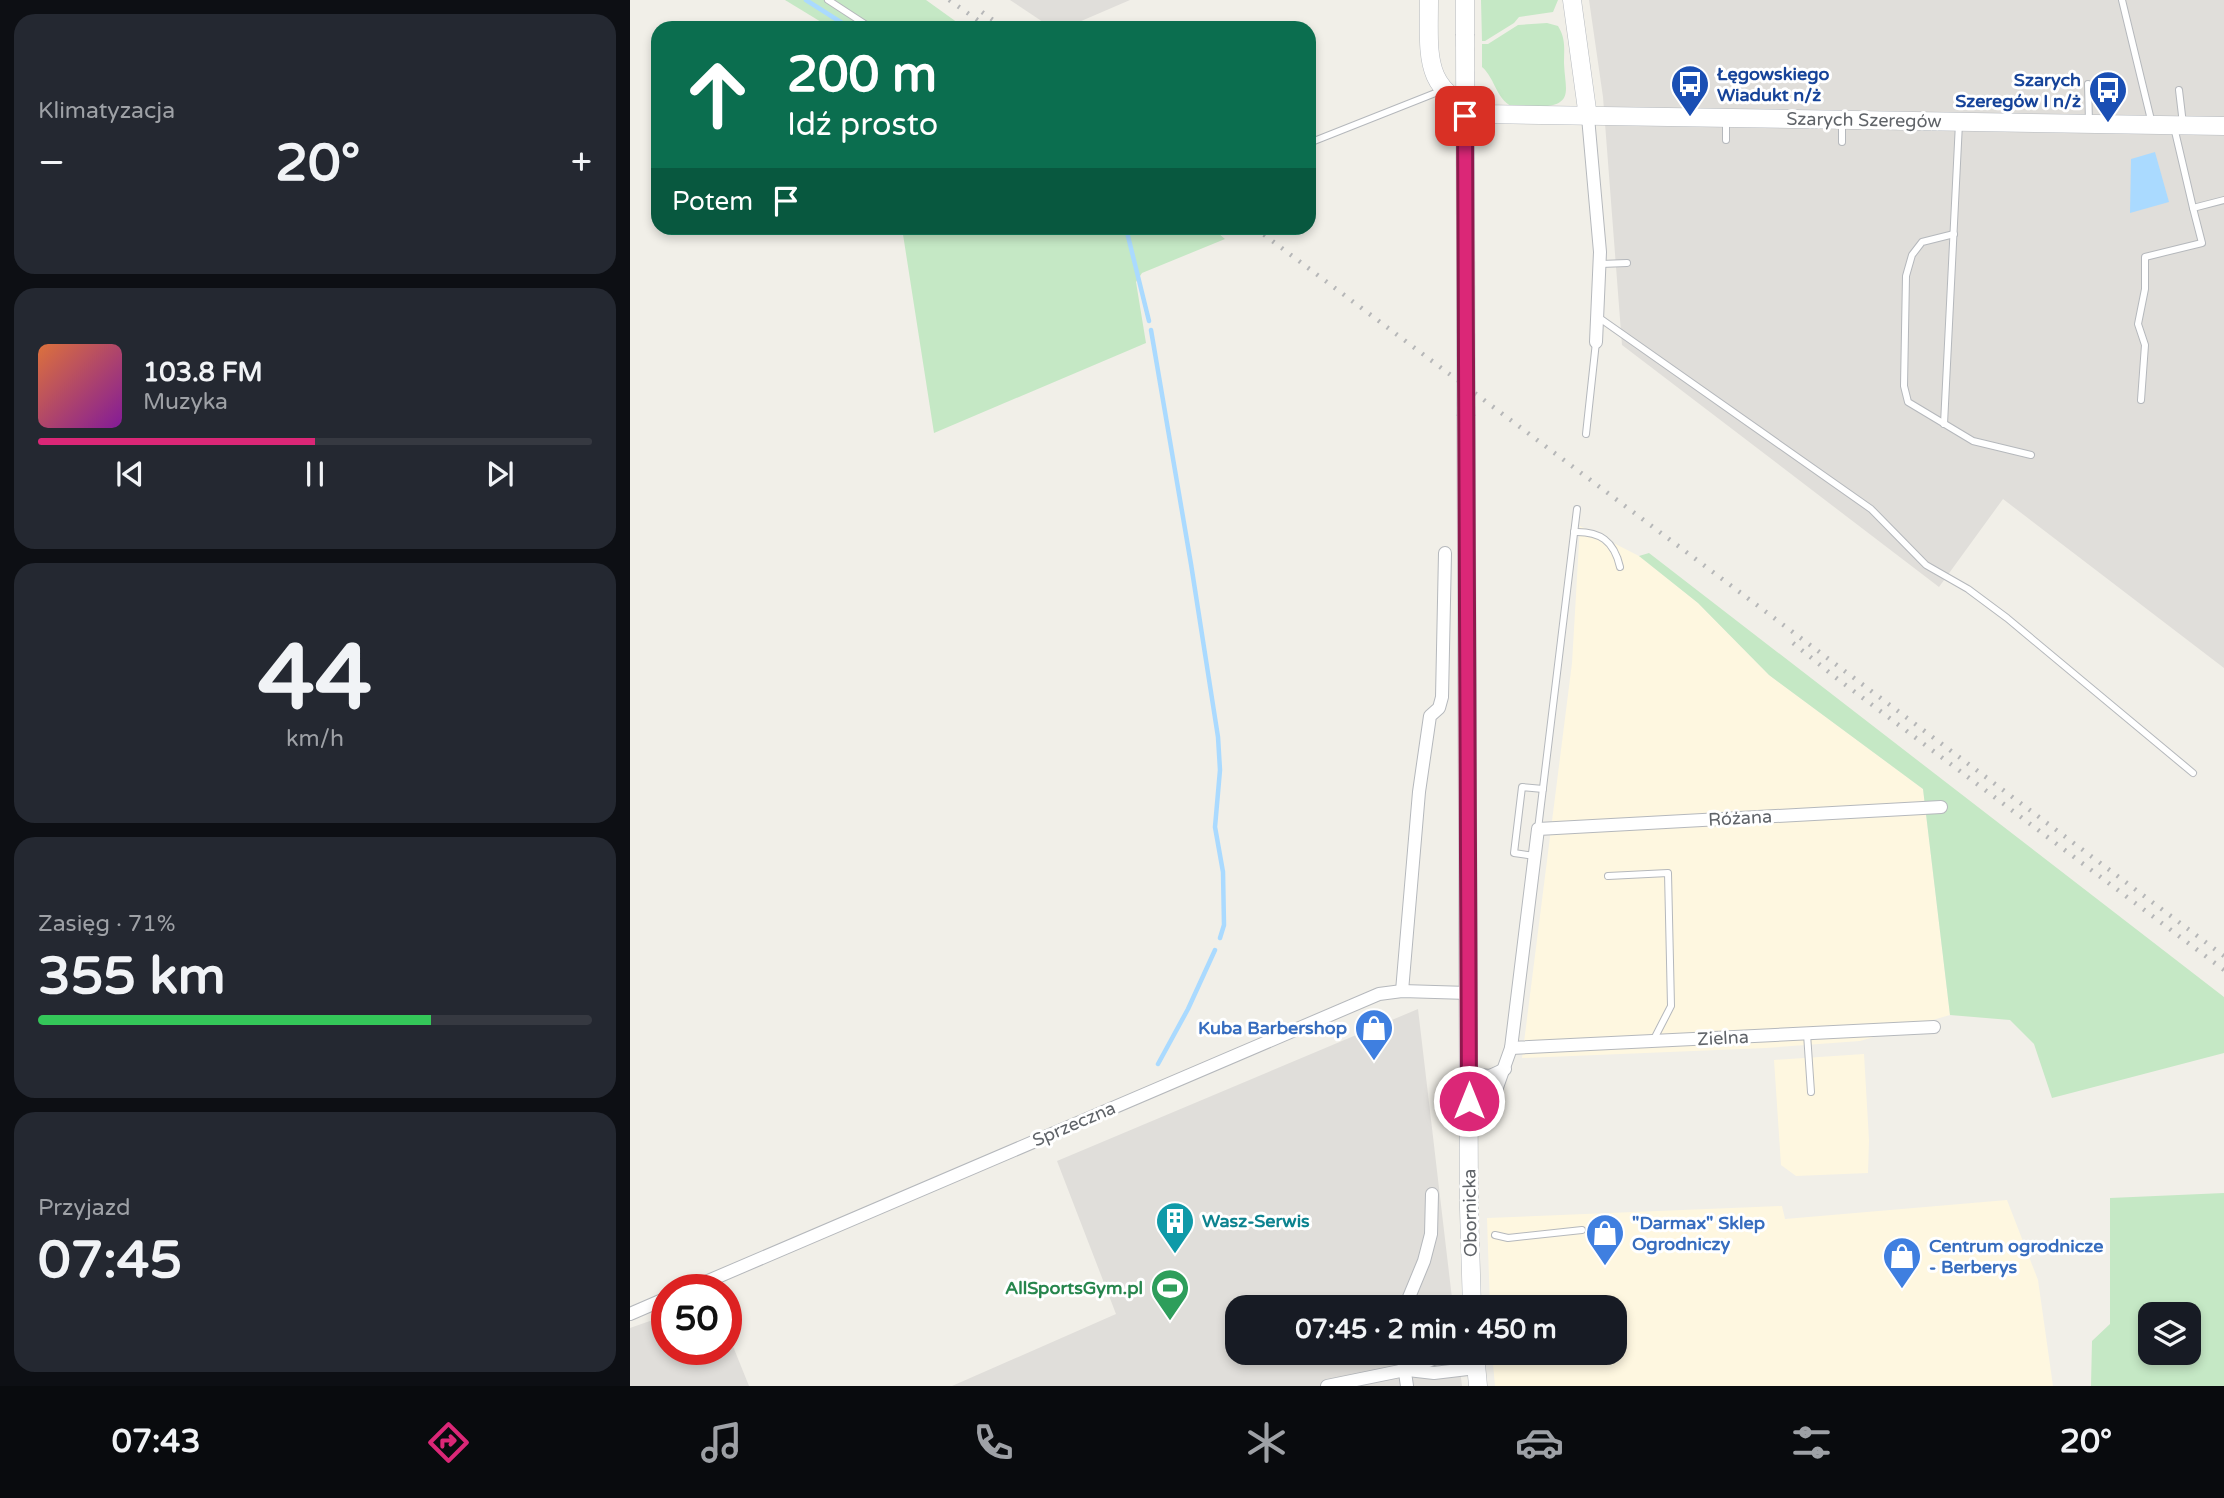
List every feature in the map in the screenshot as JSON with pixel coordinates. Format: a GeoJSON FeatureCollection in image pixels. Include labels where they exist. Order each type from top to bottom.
{"type":"FeatureCollection","features":[{"type":"Feature","properties":{"kind":"main road"},"geometry":{"type":"LineString","coordinates":[[1429,0],[1430,50],[1434,74],[1443,90]]}},
{"type":"Feature","properties":{"kind":"main road","name":"Obornicka"},"geometry":{"type":"LineString","coordinates":[[1465,0],[1468,1074],[1472,1295]]}},
{"type":"Feature","properties":{"kind":"main road"},"geometry":{"type":"LineString","coordinates":[[1572,0],[1588,117]]}},
{"type":"Feature","properties":{"kind":"main road","name":"Szarych Szeregów"},"geometry":{"type":"LineString","coordinates":[[1443,90],[1458,103],[1485,114],[1726,119],[1797,114],[1842,120],[2224,126]]}},
{"type":"Feature","properties":{"kind":"street"},"geometry":{"type":"LineString","coordinates":[[1588,117],[1600,264],[1596,342]]}},
{"type":"Feature","properties":{"kind":"street"},"geometry":{"type":"LineString","coordinates":[[1402,991],[1419,792],[1430,716],[1439,708],[1442,697],[1445,553]]}},
{"type":"Feature","properties":{"kind":"street","name":"Różana"},"geometry":{"type":"LineString","coordinates":[[1538,828],[1941,807]]}},
{"type":"Feature","properties":{"kind":"street"},"geometry":{"type":"LineString","coordinates":[[1469,1127],[1485,1121],[1511,1048],[1538,828]]}},
{"type":"Feature","properties":{"kind":"street","name":"Sprzeczna"},"geometry":{"type":"LineString","coordinates":[[724,1274],[1379,994],[1402,991],[1468,993]]}},
{"type":"Feature","properties":{"kind":"street","name":"Zielna"},"geometry":{"type":"LineString","coordinates":[[1511,1048],[1934,1027]]}},
{"type":"Feature","properties":{"kind":"street"},"geometry":{"type":"LineString","coordinates":[[1468,1074],[1490,1076],[1505,1069]]}},
{"type":"Feature","properties":{"kind":"street"},"geometry":{"type":"LineString","coordinates":[[1410,1295],[1430,1238],[1432,1194]]}},
{"type":"Feature","properties":{"kind":"street"},"geometry":{"type":"LineString","coordinates":[[630,1314],[651,1305]]}},
{"type":"Feature","properties":{"kind":"street"},"geometry":{"type":"LineString","coordinates":[[1404,1365],[1408,1386]]}},
{"type":"Feature","properties":{"kind":"street"},"geometry":{"type":"LineString","coordinates":[[1327,1386],[1418,1365]]}},
{"type":"Feature","properties":{"kind":"street"},"geometry":{"type":"LineString","coordinates":[[1405,1370],[1434,1373],[1476,1367]]}},
{"type":"Feature","properties":{"kind":"lane"},"geometry":{"type":"LineString","coordinates":[[828,0],[860,21]]}},
{"type":"Feature","properties":{"kind":"lane"},"geometry":{"type":"LineString","coordinates":[[2122,0],[2152,124]]}},
{"type":"Feature","properties":{"kind":"lane"},"geometry":{"type":"LineString","coordinates":[[2088,84],[2090,123]]}},
{"type":"Feature","properties":{"kind":"lane"},"geometry":{"type":"LineString","coordinates":[[1316,140],[1443,90]]}},
{"type":"Feature","properties":{"kind":"lane"},"geometry":{"type":"LineString","coordinates":[[2141,400],[2145,345],[2138,324],[2145,289],[2145,257],[2202,243],[2193,208],[2179,125],[2179,90]]}},
{"type":"Feature","properties":{"kind":"lane"},"geometry":{"type":"LineString","coordinates":[[1726,119],[1726,140]]}},
{"type":"Feature","properties":{"kind":"lane"},"geometry":{"type":"LineString","coordinates":[[1842,120],[1842,142]]}},
{"type":"Feature","properties":{"kind":"lane"},"geometry":{"type":"LineString","coordinates":[[1944,424],[1959,121]]}},
{"type":"Feature","properties":{"kind":"lane"},"geometry":{"type":"LineString","coordinates":[[2193,208],[2224,200]]}},
{"type":"Feature","properties":{"kind":"lane"},"geometry":{"type":"LineString","coordinates":[[1954,234],[1922,242],[1912,255],[1906,276],[1904,386],[1908,402],[1973,441],[2031,455]]}},
{"type":"Feature","properties":{"kind":"lane"},"geometry":{"type":"LineString","coordinates":[[1600,264],[1627,263]]}},
{"type":"Feature","properties":{"kind":"lane"},"geometry":{"type":"LineString","coordinates":[[1598,317],[1675,367],[1871,509],[1926,565],[1968,589],[2007,618],[2193,773]]}},
{"type":"Feature","properties":{"kind":"lane"},"geometry":{"type":"LineString","coordinates":[[1586,434],[1596,342]]}},
{"type":"Feature","properties":{"kind":"lane"},"geometry":{"type":"LineString","coordinates":[[1538,828],[1577,509]]}},
{"type":"Feature","properties":{"kind":"lane"},"geometry":{"type":"LineString","coordinates":[[1574,532],[1590,532],[1609,543],[1617,555],[1620,567]]}},
{"type":"Feature","properties":{"kind":"lane"},"geometry":{"type":"LineString","coordinates":[[1535,856],[1514,853],[1522,787],[1543,789]]}},
{"type":"Feature","properties":{"kind":"lane"},"geometry":{"type":"LineString","coordinates":[[1608,876],[1668,873],[1671,1006],[1653,1041]]}},
{"type":"Feature","properties":{"kind":"lane"},"geometry":{"type":"LineString","coordinates":[[1807,1034],[1811,1093]]}},
{"type":"Feature","properties":{"kind":"lane"},"geometry":{"type":"LineString","coordinates":[[1495,1235],[1508,1238],[1582,1230]]}},
{"type":"Feature","properties":{"kind":"shaded area"},"geometry":{"type":"Polygon","coordinates":[[[1010,0],[1130,0],[1081,21],[1042,21],[1010,0]]]}},
{"type":"Feature","properties":{"kind":"shaded area"},"geometry":{"type":"Polygon","coordinates":[[[1589,0],[2224,0],[2224,668],[2003,499],[1939,587],[1622,345],[1603,97],[1589,0]]]}},
{"type":"Feature","properties":{"kind":"shaded area"},"geometry":{"type":"Polygon","coordinates":[[[1580,526],[1639,556],[1698,603],[1769,675],[1923,789],[1950,1015],[1860,1041],[1766,1048],[1522,1058],[1572,663],[1580,526]]]}},
{"type":"Feature","properties":{"kind":"shaded area"},"geometry":{"type":"Polygon","coordinates":[[[1418,1009],[1452,1295],[1225,1295],[1225,1365],[1459,1365],[1462,1386],[952,1386],[1116,1314],[1057,1161],[1418,1009]]]}},
{"type":"Feature","properties":{"kind":"shaded area"},"geometry":{"type":"Polygon","coordinates":[[[1864,1054],[1869,1140],[1868,1173],[1796,1176],[1781,1165],[1774,1060],[1864,1054]]]}},
{"type":"Feature","properties":{"kind":"shaded area","name":"Centrum ogrodnicze - Berberys"},"geometry":{"type":"Polygon","coordinates":[[[2007,1200],[2038,1280],[2053,1386],[1495,1386],[1493,1365],[1627,1365],[1627,1295],[1490,1295],[1487,1218],[1782,1206],[1785,1219],[2007,1200]]]}},
{"type":"Feature","properties":{"kind":"shaded area"},"geometry":{"type":"Polygon","coordinates":[[[651,1321],[651,1365],[741,1365],[749,1386],[630,1386],[630,1328],[651,1321]]]}},
{"type":"Feature","properties":{"kind":"green space"},"geometry":{"type":"Polygon","coordinates":[[[785,0],[926,0],[955,21],[820,21],[785,0]]]}},
{"type":"Feature","properties":{"kind":"green space"},"geometry":{"type":"Polygon","coordinates":[[[1481,0],[1558,0],[1553,12],[1519,17],[1514,23],[1482,41],[1481,0]]]}},
{"type":"Feature","properties":{"kind":"green space"},"geometry":{"type":"Polygon","coordinates":[[[1547,23],[1558,26],[1562,35],[1565,95],[1563,100],[1550,106],[1516,108],[1504,101],[1482,67],[1482,44],[1488,44],[1518,25],[1547,23]]]}},
{"type":"Feature","properties":{"kind":"green space"},"geometry":{"type":"Polygon","coordinates":[[[903,235],[1220,235],[1225,239],[1142,273],[1136,282],[1146,343],[934,433],[903,235]]]}},
{"type":"Feature","properties":{"kind":"green space"},"geometry":{"type":"Polygon","coordinates":[[[1649,553],[2224,997],[2224,1053],[2052,1098],[2034,1044],[2010,1020],[1950,1015],[1923,789],[1769,675],[1698,603],[1639,556],[1649,553]]]}},
{"type":"Feature","properties":{"kind":"green space"},"geometry":{"type":"Polygon","coordinates":[[[2224,1193],[2224,1386],[2091,1386],[2092,1341],[2110,1324],[2110,1198],[2224,1193]]]}},
{"type":"Feature","properties":{"kind":"water"},"geometry":{"type":"Polygon","coordinates":[[[2155,152],[2169,202],[2130,213],[2131,159],[2155,152]]]}},
{"type":"Feature","properties":{"kind":"waterway"},"geometry":{"type":"LineString","coordinates":[[806,0],[839,21]]}},
{"type":"Feature","properties":{"kind":"waterway"},"geometry":{"type":"LineString","coordinates":[[1128,235],[1149,321]]}},
{"type":"Feature","properties":{"kind":"waterway"},"geometry":{"type":"LineString","coordinates":[[1151,330],[1218,737],[1220,770],[1215,827],[1223,872],[1224,925],[1220,938]]}},
{"type":"Feature","properties":{"kind":"waterway"},"geometry":{"type":"LineString","coordinates":[[1158,1064],[1188,1009],[1215,950]]}},
{"type":"Feature","properties":{"kind":"railway"},"geometry":{"type":"LineString","coordinates":[[949,0],[979,21]]}},
{"type":"Feature","properties":{"kind":"railway"},"geometry":{"type":"LineString","coordinates":[[982,12],[994,21]]}},
{"type":"Feature","properties":{"kind":"railway"},"geometry":{"type":"LineString","coordinates":[[1264,235],[2224,956]]}},
{"type":"Feature","properties":{"kind":"railway"},"geometry":{"type":"LineString","coordinates":[[1793,643],[2224,970]]}},
{"type":"Feature","properties":{"kind":"place","name":"Łęgowskiego Wiadukt n/ż"},"geometry":{"type":"Point","coordinates":[1690,118]}},
{"type":"Feature","properties":{"kind":"place","name":"Szarych Szeregów I n/ż"},"geometry":{"type":"Point","coordinates":[2108,124]}},
{"type":"Feature","properties":{"kind":"place","name":"Kuba Barbershop"},"geometry":{"type":"Point","coordinates":[1374,1062]}},
{"type":"Feature","properties":{"kind":"place","name":"Wasz-Serwis"},"geometry":{"type":"Point","coordinates":[1175,1255]}},
{"type":"Feature","properties":{"kind":"place","name":"\"Darmax\" Sklep Ogrodniczy"},"geometry":{"type":"Point","coordinates":[1605,1267]}},
{"type":"Feature","properties":{"kind":"place","name":"Centrum ogrodnicze - Berberys"},"geometry":{"type":"Point","coordinates":[1902,1290]}},
{"type":"Feature","properties":{"kind":"place","name":"AllSportsGym.pl"},"geometry":{"type":"Point","coordinates":[1170,1322]}},
{"type":"Feature","properties":{"kind":"route"},"geometry":{"type":"LineString","coordinates":[[1465,116],[1469,1101]]}}]}
